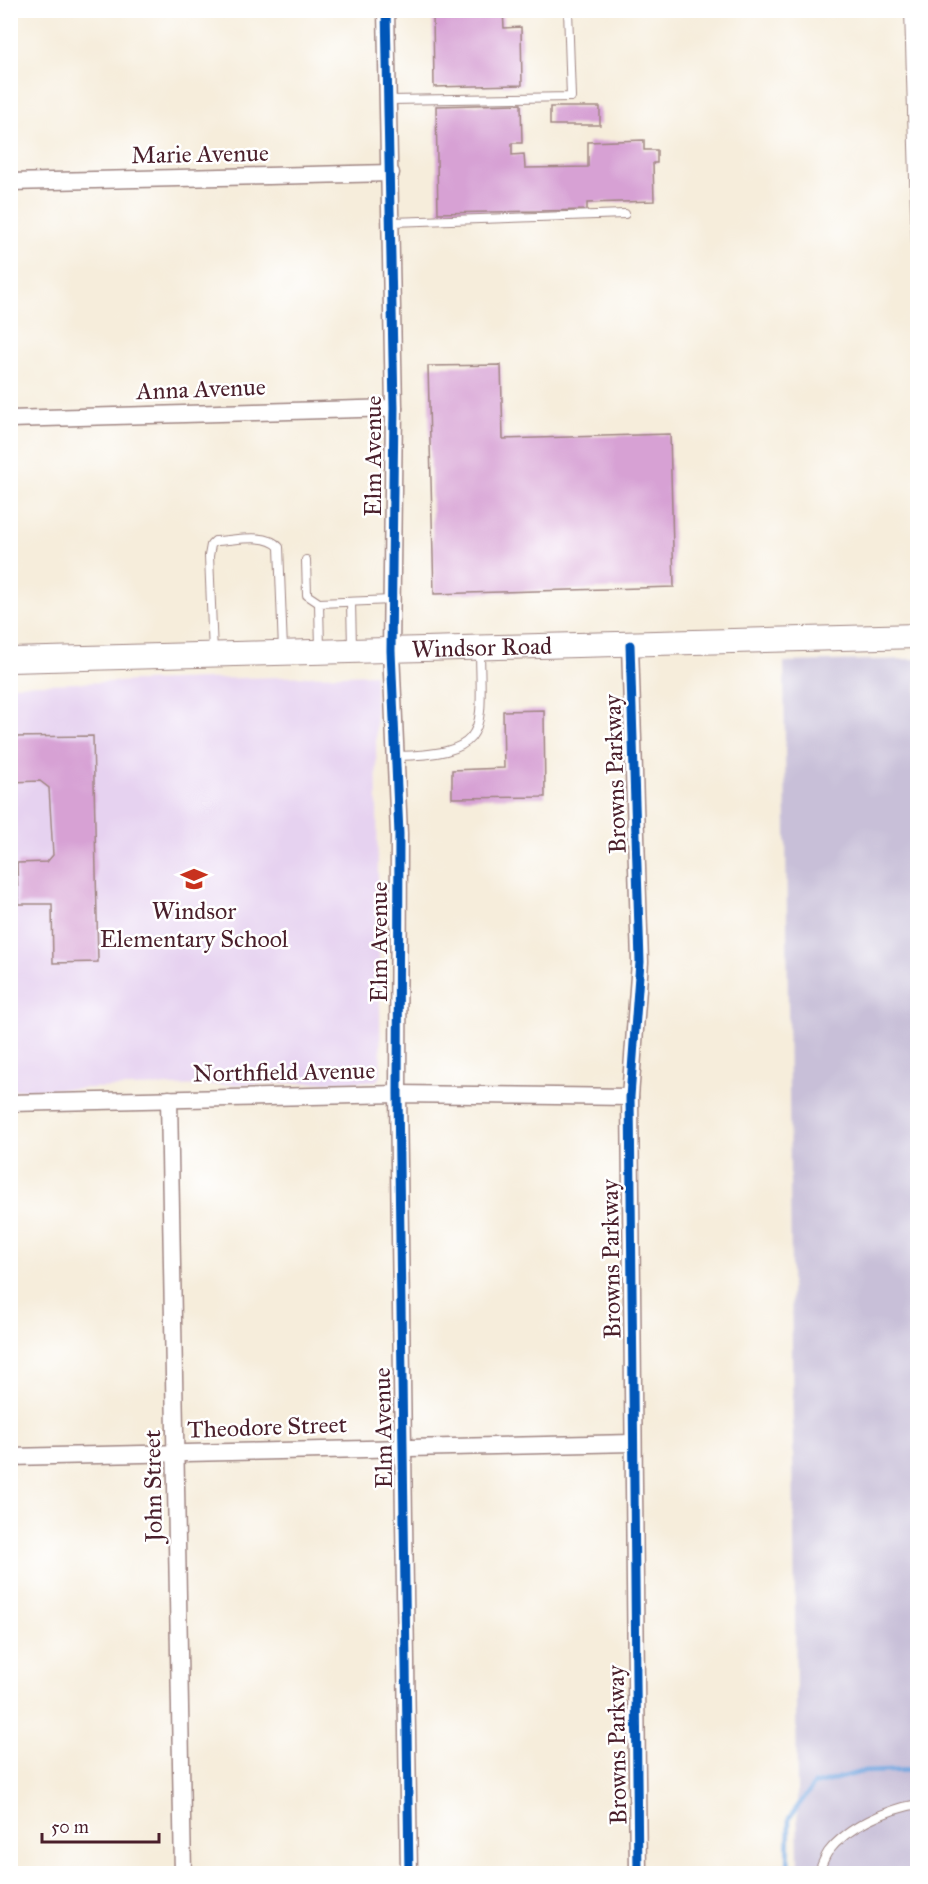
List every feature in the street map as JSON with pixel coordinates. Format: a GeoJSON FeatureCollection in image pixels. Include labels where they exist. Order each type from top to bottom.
{"type":"FeatureCollection","features":[{"type":"Feature","properties":{"kind":"street","name":"Elm Avenue"},"geometry":{"type":"LineString","coordinates":[[386,10],[392,222],[391,651],[399,834],[398,1094],[408,1874]]}},
{"type":"Feature","properties":{"kind":"street","name":"Marie Avenue"},"geometry":{"type":"LineString","coordinates":[[10,182],[391,173]]}},
{"type":"Feature","properties":{"kind":"street","name":"Anna Avenue"},"geometry":{"type":"LineString","coordinates":[[10,418],[393,408]]}},
{"type":"Feature","properties":{"kind":"street","name":"Windsor Road"},"geometry":{"type":"LineString","coordinates":[[10,660],[918,636]]}},
{"type":"Feature","properties":{"kind":"street","name":"Browns Parkway"},"geometry":{"type":"LineString","coordinates":[[630,645],[640,962],[630,1097],[638,1874]]}},
{"type":"Feature","properties":{"kind":"street","name":"Northfield Avenue"},"geometry":{"type":"LineString","coordinates":[[10,1102],[398,1094],[630,1097]]}},
{"type":"Feature","properties":{"kind":"street","name":"John Street"},"geometry":{"type":"LineString","coordinates":[[169,1099],[183,1874]]}},
{"type":"Feature","properties":{"kind":"street","name":"Theodore Street"},"geometry":{"type":"LineString","coordinates":[[10,1457],[633,1443]]}},
{"type":"Feature","properties":{"kind":"lane"},"geometry":{"type":"LineString","coordinates":[[389,100],[571,97],[568,10]]}},
{"type":"Feature","properties":{"kind":"lane"},"geometry":{"type":"LineString","coordinates":[[909,10],[918,313]]}},
{"type":"Feature","properties":{"kind":"lane"},"geometry":{"type":"LineString","coordinates":[[392,222],[625,214]]}},
{"type":"Feature","properties":{"kind":"lane"},"geometry":{"type":"LineString","coordinates":[[213,655],[209,549],[215,541],[265,539],[274,542],[281,551],[283,653]]}},
{"type":"Feature","properties":{"kind":"lane"},"geometry":{"type":"LineString","coordinates":[[306,560],[307,595],[319,603],[392,600]]}},
{"type":"Feature","properties":{"kind":"lane"},"geometry":{"type":"LineString","coordinates":[[351,602],[352,652]]}},
{"type":"Feature","properties":{"kind":"lane"},"geometry":{"type":"LineString","coordinates":[[319,603],[320,652]]}},
{"type":"Feature","properties":{"kind":"lane"},"geometry":{"type":"LineString","coordinates":[[396,756],[436,755],[458,748],[473,737],[480,721],[480,648]]}},
{"type":"Feature","properties":{"kind":"lane"},"geometry":{"type":"LineString","coordinates":[[818,1874],[827,1852],[843,1838],[874,1818],[918,1804]]}},
{"type":"Feature","properties":{"kind":"shaded area"},"geometry":{"type":"Polygon","coordinates":[[[917,659],[917,1873],[798,1873],[784,662],[917,659]]]}},
{"type":"Feature","properties":{"kind":"shaded area","name":"Windsor Elementary School"},"geometry":{"type":"Polygon","coordinates":[[[375,674],[381,1074],[377,1081],[11,1090],[10,685],[375,674]]]}},
{"type":"Feature","properties":{"kind":"building"},"geometry":{"type":"Polygon","coordinates":[[[433,10],[503,10],[504,28],[521,27],[522,85],[434,87],[433,10]]]}},
{"type":"Feature","properties":{"kind":"building"},"geometry":{"type":"Polygon","coordinates":[[[521,104],[522,143],[512,143],[512,155],[524,154],[525,168],[588,167],[588,142],[644,140],[644,150],[657,150],[657,163],[653,163],[654,201],[587,203],[587,210],[438,213],[436,106],[521,104]]]}},
{"type":"Feature","properties":{"kind":"building"},"geometry":{"type":"Polygon","coordinates":[[[550,107],[600,107],[600,125],[550,125],[550,107]]]}},
{"type":"Feature","properties":{"kind":"building"},"geometry":{"type":"Polygon","coordinates":[[[501,365],[503,439],[670,434],[674,587],[434,594],[428,366],[501,365]]]}},
{"type":"Feature","properties":{"kind":"building"},"geometry":{"type":"Polygon","coordinates":[[[544,710],[545,797],[452,798],[452,770],[504,768],[503,711],[544,710]]]}},
{"type":"Feature","properties":{"kind":"building","name":"Windsor Elementary School"},"geometry":{"type":"Polygon","coordinates":[[[93,736],[98,962],[53,963],[52,904],[18,904],[17,863],[47,862],[53,855],[49,788],[40,781],[10,782],[10,737],[93,736]]]}},
{"type":"Feature","properties":{"kind":"waterway"},"geometry":{"type":"LineString","coordinates":[[788,1874],[789,1818],[814,1785],[861,1772],[918,1770]]}},
{"type":"Feature","properties":{"kind":"cycle path"},"geometry":{"type":"LineString","coordinates":[[386,10],[394,408],[391,651],[399,834],[398,1094],[409,1874]]}},
{"type":"Feature","properties":{"kind":"cycle path"},"geometry":{"type":"LineString","coordinates":[[630,645],[640,962],[630,1097],[638,1874]]}},
{"type":"Feature","properties":{"kind":"place","name":"Windsor Elementary School"},"geometry":{"type":"Point","coordinates":[194,879]}}]}
